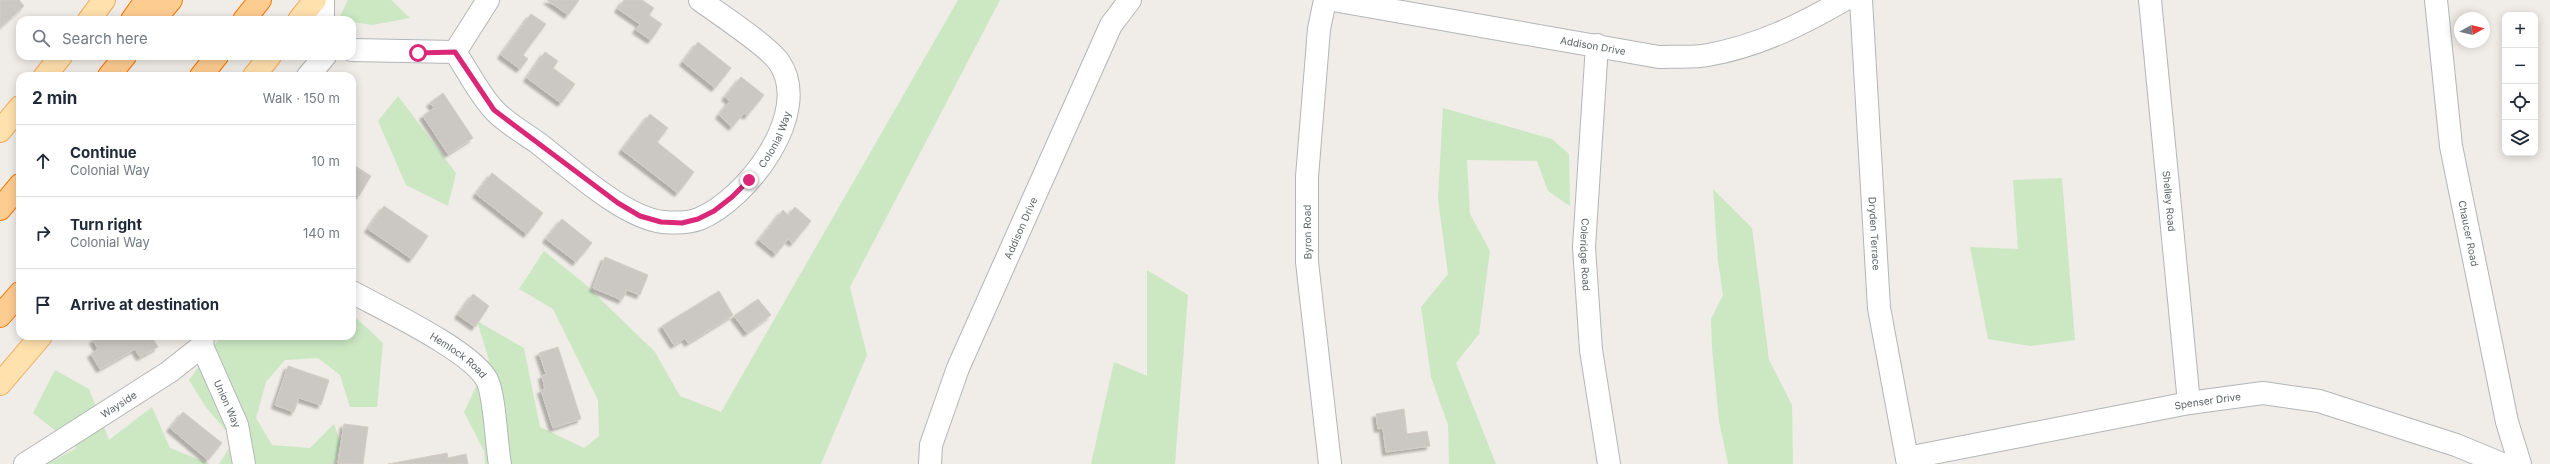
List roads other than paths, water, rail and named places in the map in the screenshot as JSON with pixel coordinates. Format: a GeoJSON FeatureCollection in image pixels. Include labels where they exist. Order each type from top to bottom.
{"type":"FeatureCollection","features":[{"type":"Feature","properties":{"kind":"highway"},"geometry":{"type":"LineString","coordinates":[[135,16],[146,0]]}},
{"type":"Feature","properties":{"kind":"highway"},"geometry":{"type":"LineString","coordinates":[[157,16],[171,0]]}},
{"type":"Feature","properties":{"kind":"highway"},"geometry":{"type":"LineString","coordinates":[[247,16],[260,0]]}},
{"type":"Feature","properties":{"kind":"highway"},"geometry":{"type":"LineString","coordinates":[[97,72],[105,60]]}},
{"type":"Feature","properties":{"kind":"highway"},"geometry":{"type":"LineString","coordinates":[[112,72],[122,60]]}},
{"type":"Feature","properties":{"kind":"highway"},"geometry":{"type":"LineString","coordinates":[[204,72],[214,60]]}},
{"type":"Feature","properties":{"kind":"highway"},"geometry":{"type":"LineString","coordinates":[[0,208],[16,190]]}},
{"type":"Feature","properties":{"kind":"highway"},"geometry":{"type":"LineString","coordinates":[[0,316],[16,298]]}},
{"type":"Feature","properties":{"kind":"main road"},"geometry":{"type":"LineString","coordinates":[[92,16],[104,0]]}},
{"type":"Feature","properties":{"kind":"main road"},"geometry":{"type":"LineString","coordinates":[[302,16],[315,0]]}},
{"type":"Feature","properties":{"kind":"main road"},"geometry":{"type":"LineString","coordinates":[[48,72],[58,60]]}},
{"type":"Feature","properties":{"kind":"main road"},"geometry":{"type":"LineString","coordinates":[[257,72],[267,60]]}},
{"type":"Feature","properties":{"kind":"main road"},"geometry":{"type":"LineString","coordinates":[[0,131],[16,112]]}},
{"type":"Feature","properties":{"kind":"main road"},"geometry":{"type":"LineString","coordinates":[[0,384],[38,340]]}},
{"type":"Feature","properties":{"kind":"street"},"geometry":{"type":"LineString","coordinates":[[323,0],[323,16]]}},
{"type":"Feature","properties":{"kind":"street"},"geometry":{"type":"LineString","coordinates":[[356,50],[455,52],[488,0]]}},
{"type":"Feature","properties":{"kind":"street","name":"Colonial Way"},"geometry":{"type":"LineString","coordinates":[[455,52],[494,110],[611,198],[640,216],[661,222],[682,223],[698,219],[714,211],[732,197],[749,180],[764,162],[780,131],[786,115],[789,98],[787,83],[778,61],[700,0]]}},
{"type":"Feature","properties":{"kind":"street","name":"Addison Drive"},"geometry":{"type":"LineString","coordinates":[[930,464],[931,445],[958,368],[1111,25],[1130,0]]}},
{"type":"Feature","properties":{"kind":"street","name":"Byron Road"},"geometry":{"type":"LineString","coordinates":[[1325,0],[1319,29],[1307,177],[1307,254],[1330,464]]}},
{"type":"Feature","properties":{"kind":"street","name":"Addison Drive"},"geometry":{"type":"LineString","coordinates":[[1333,0],[1597,44],[1659,57],[1707,55],[1759,43],[1802,24],[1844,0]]}},
{"type":"Feature","properties":{"kind":"street","name":"Dryden Terrace"},"geometry":{"type":"LineString","coordinates":[[1861,0],[1879,308],[1907,461]]}},
{"type":"Feature","properties":{"kind":"street","name":"Shelley Road"},"geometry":{"type":"LineString","coordinates":[[2150,0],[2189,403]]}},
{"type":"Feature","properties":{"kind":"street","name":"Chaucer Road"},"geometry":{"type":"LineString","coordinates":[[2436,0],[2451,146],[2507,422],[2520,464]]}},
{"type":"Feature","properties":{"kind":"street","name":"Coleridge Road"},"geometry":{"type":"LineString","coordinates":[[1597,44],[1584,247],[1591,350],[1609,464]]}},
{"type":"Feature","properties":{"kind":"street"},"geometry":{"type":"LineString","coordinates":[[311,72],[322,60]]}},
{"type":"Feature","properties":{"kind":"street","name":"Hemlock Road"},"geometry":{"type":"LineString","coordinates":[[356,294],[452,348],[486,379],[492,398],[500,464]]}},
{"type":"Feature","properties":{"kind":"street","name":"Wayside"},"geometry":{"type":"LineString","coordinates":[[25,464],[169,372],[202,341]]}},
{"type":"Feature","properties":{"kind":"street","name":"Union Way"},"geometry":{"type":"LineString","coordinates":[[202,341],[237,425],[244,464]]}},
{"type":"Feature","properties":{"kind":"street","name":"Spenser Drive"},"geometry":{"type":"LineString","coordinates":[[1907,461],[2189,403],[2263,393],[2319,401],[2456,445],[2502,464]]}}]}
